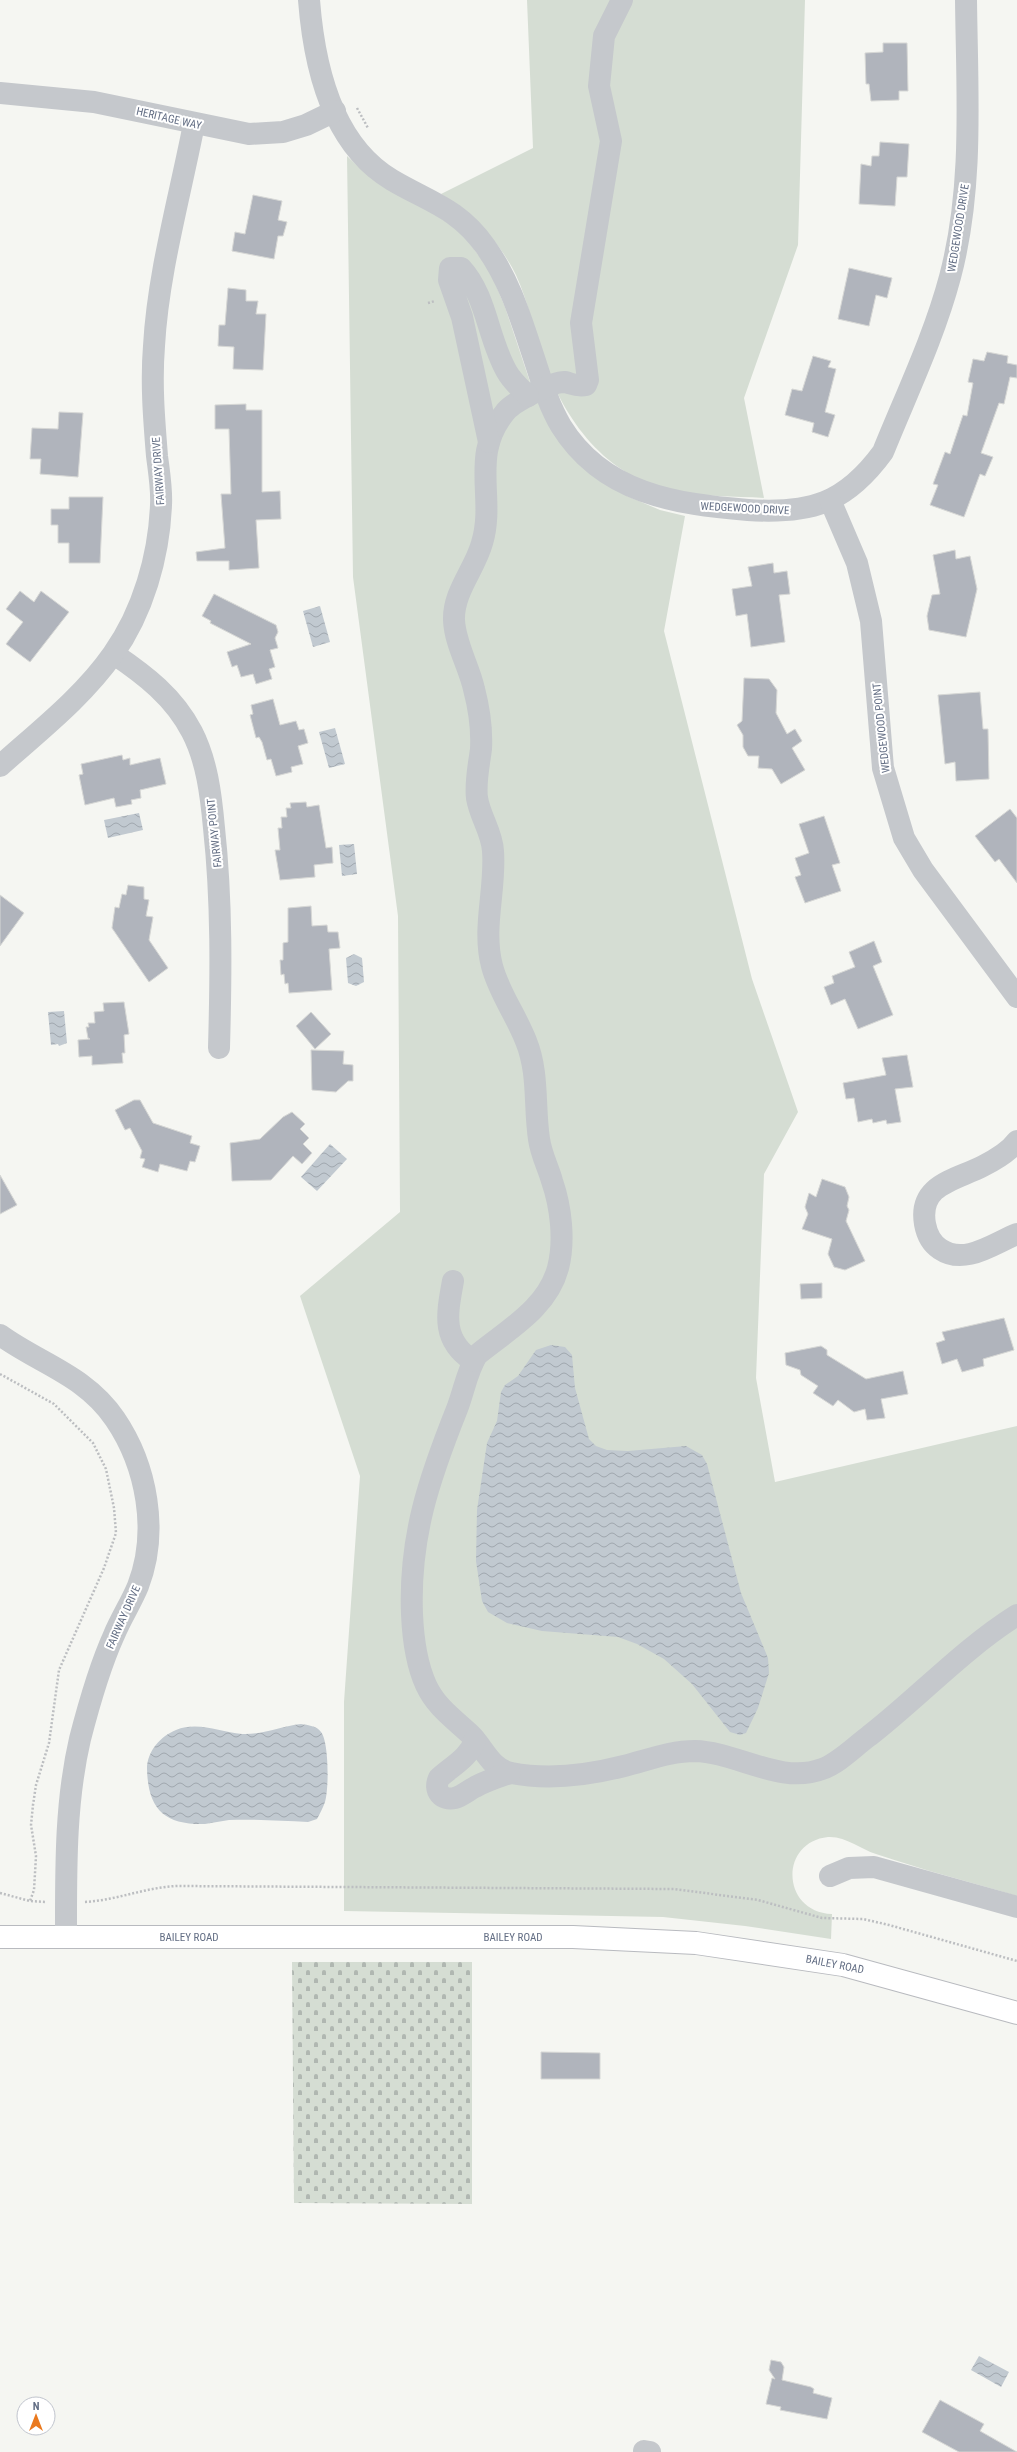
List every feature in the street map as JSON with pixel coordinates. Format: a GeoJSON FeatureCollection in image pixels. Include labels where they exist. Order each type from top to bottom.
{"type":"FeatureCollection","features":[{"type":"Feature","properties":{"kind":"main road","name":"BAILEY ROAD"},"geometry":{"type":"LineString","coordinates":[[0,1937],[573,1937],[696,1943],[843,1965],[1017,2013]]}},
{"type":"Feature","properties":{"kind":"street","name":"WEDGEWOOD DRIVE"},"geometry":{"type":"LineString","coordinates":[[309,0],[311,24],[322,79],[335,111],[351,142],[370,162],[390,179],[430,199],[466,222],[496,261],[511,288],[536,392],[576,445],[610,476],[632,488],[678,502],[786,512],[804,510],[830,500],[852,487],[869,472],[883,452],[938,316],[950,277],[959,236],[967,156],[966,0]]}},
{"type":"Feature","properties":{"kind":"street"},"geometry":{"type":"LineString","coordinates":[[510,1773],[493,1764],[475,1740],[453,1721],[427,1686],[413,1640],[411,1596],[412,1555],[422,1510],[440,1448],[460,1402],[473,1361],[477,1355],[528,1315],[542,1299],[550,1287],[558,1268],[561,1246],[557,1200],[539,1140],[535,1073],[526,1042],[499,986],[492,964],[489,946],[489,919],[493,852],[491,835],[477,801],[476,785],[481,745],[480,721],[475,690],[456,634],[454,618],[456,605],[462,586],[482,543],[485,529],[484,480],[491,434],[507,410],[536,392],[563,382],[573,386],[586,385],[588,380],[580,324],[611,141],[599,86],[604,36],[622,0]]}},
{"type":"Feature","properties":{"kind":"street","name":"HERITAGE WAY"},"geometry":{"type":"LineString","coordinates":[[0,93],[94,102],[236,133],[268,134],[283,132],[306,125],[335,111]]}},
{"type":"Feature","properties":{"kind":"street","name":"FAIRWAY DRIVE"},"geometry":{"type":"LineString","coordinates":[[0,766],[72,701],[114,654],[134,616],[150,576],[158,539],[161,503],[153,395],[153,347],[158,305],[194,124]]}},
{"type":"Feature","properties":{"kind":"street"},"geometry":{"type":"LineString","coordinates":[[489,442],[462,317],[449,280],[450,268],[457,266],[467,275],[484,312],[507,373],[536,392]]}},
{"type":"Feature","properties":{"kind":"street","name":"WEDGEWOOD POINT"},"geometry":{"type":"LineString","coordinates":[[830,500],[857,563],[864,589],[871,621],[883,768],[904,838],[923,870],[1017,997]]}},
{"type":"Feature","properties":{"kind":"street","name":"FAIRWAY POINT"},"geometry":{"type":"LineString","coordinates":[[114,654],[152,681],[174,704],[192,731],[204,764],[211,799],[220,895],[221,952],[219,1048]]}},
{"type":"Feature","properties":{"kind":"street"},"geometry":{"type":"LineString","coordinates":[[1017,1141],[1000,1156],[983,1166],[942,1183],[932,1193],[925,1206],[924,1219],[927,1233],[934,1245],[954,1255],[967,1256],[1017,1234]]}},
{"type":"Feature","properties":{"kind":"street"},"geometry":{"type":"LineString","coordinates":[[453,1281],[448,1314],[449,1331],[459,1350],[473,1361]]}},
{"type":"Feature","properties":{"kind":"street","name":"FAIRWAY DRIVE"},"geometry":{"type":"LineString","coordinates":[[0,1335],[71,1376],[95,1396],[114,1418],[131,1446],[141,1473],[147,1500],[146,1554],[138,1585],[114,1635],[100,1670],[78,1748],[68,1822],[66,1937]]}},
{"type":"Feature","properties":{"kind":"street"},"geometry":{"type":"LineString","coordinates":[[475,1740],[472,1748],[464,1758],[439,1778],[437,1789],[440,1795],[444,1798],[456,1797],[480,1784],[510,1773],[574,1775],[595,1772],[677,1752],[695,1751],[714,1753],[779,1771],[802,1773],[815,1772],[825,1768],[865,1739],[901,1711],[971,1650],[1017,1615]]}},
{"type":"Feature","properties":{"kind":"street"},"geometry":{"type":"LineString","coordinates":[[830,1876],[849,1868],[874,1867],[1017,1907]]}},
{"type":"Feature","properties":{"kind":"path"},"geometry":{"type":"LineString","coordinates":[[0,1374],[54,1404],[94,1443],[106,1469],[114,1508],[116,1532],[104,1568],[59,1670],[49,1743],[36,1785],[33,1805],[31,1825],[36,1856],[32,1896],[30,1901],[0,1893]]}},
{"type":"Feature","properties":{"kind":"path"},"geometry":{"type":"LineString","coordinates":[[100,1901],[124,1897],[163,1886],[674,1889],[758,1900],[822,1918],[863,1919],[889,1924],[1017,1961]]}},
{"type":"Feature","properties":{"kind":"green space"},"geometry":{"type":"Polygon","coordinates":[[[527,0],[805,0],[798,245],[744,398],[764,498],[684,493],[649,484],[627,473],[608,459],[591,443],[563,404],[552,382],[543,359],[524,295],[516,275],[502,251],[474,219],[441,194],[533,148],[527,0]]]}},
{"type":"Feature","properties":{"kind":"green space"},"geometry":{"type":"Polygon","coordinates":[[[347,156],[364,172],[454,227],[468,241],[490,271],[505,307],[532,388],[544,416],[627,496],[660,510],[685,516],[664,631],[752,979],[798,1112],[764,1174],[756,1378],[775,1482],[1017,1426],[1017,1896],[929,1871],[870,1852],[853,1843],[835,1837],[828,1837],[812,1842],[801,1851],[794,1863],[792,1877],[795,1890],[803,1902],[815,1910],[832,1914],[831,1939],[745,1926],[663,1917],[344,1911],[344,1702],[360,1476],[300,1296],[400,1212],[398,916],[353,577],[347,156]]]}},
{"type":"Feature","properties":{"kind":"green space"},"geometry":{"type":"Polygon","coordinates":[[[292,1962],[472,1962],[472,2204],[294,2203],[292,1962]]]}},
{"type":"Feature","properties":{"kind":"water"},"geometry":{"type":"Polygon","coordinates":[[[320,606],[330,642],[313,647],[303,611],[320,606]]]}},
{"type":"Feature","properties":{"kind":"water"},"geometry":{"type":"Polygon","coordinates":[[[335,728],[345,764],[329,768],[319,732],[335,728]]]}},
{"type":"Feature","properties":{"kind":"water"},"geometry":{"type":"Polygon","coordinates":[[[139,813],[143,830],[108,838],[104,820],[139,813]]]}},
{"type":"Feature","properties":{"kind":"water"},"geometry":{"type":"Polygon","coordinates":[[[354,844],[357,874],[342,876],[339,845],[354,844]]]}},
{"type":"Feature","properties":{"kind":"water"},"geometry":{"type":"Polygon","coordinates":[[[354,954],[362,958],[364,982],[356,986],[348,983],[346,958],[354,954]]]}},
{"type":"Feature","properties":{"kind":"water"},"geometry":{"type":"Polygon","coordinates":[[[64,1011],[67,1043],[59,1046],[58,1044],[51,1045],[48,1012],[64,1011]]]}},
{"type":"Feature","properties":{"kind":"water"},"geometry":{"type":"Polygon","coordinates":[[[330,1144],[347,1159],[317,1191],[301,1177],[330,1144]]]}},
{"type":"Feature","properties":{"kind":"water"},"geometry":{"type":"Polygon","coordinates":[[[551,1345],[565,1347],[572,1355],[575,1388],[589,1439],[596,1446],[607,1450],[628,1451],[686,1446],[702,1455],[707,1464],[741,1593],[768,1658],[769,1673],[758,1708],[746,1733],[740,1735],[730,1732],[692,1684],[664,1659],[637,1644],[618,1637],[542,1631],[507,1623],[488,1612],[482,1601],[476,1561],[477,1510],[487,1443],[497,1421],[501,1392],[505,1385],[518,1376],[536,1350],[551,1345]]]}},
{"type":"Feature","properties":{"kind":"water"},"geometry":{"type":"Polygon","coordinates":[[[301,1724],[317,1728],[324,1737],[326,1745],[328,1777],[326,1796],[317,1819],[308,1822],[229,1820],[205,1824],[191,1824],[169,1818],[161,1812],[155,1804],[148,1783],[147,1769],[149,1756],[160,1740],[170,1733],[184,1728],[201,1727],[234,1733],[250,1734],[301,1724]]]}},
{"type":"Feature","properties":{"kind":"water"},"geometry":{"type":"Polygon","coordinates":[[[979,2356],[1009,2372],[1001,2387],[971,2370],[979,2356]]]}},
{"type":"Feature","properties":{"kind":"building"},"geometry":{"type":"Polygon","coordinates":[[[883,43],[907,43],[908,91],[899,91],[899,100],[871,101],[869,84],[866,84],[865,53],[883,52],[883,43]]]}},
{"type":"Feature","properties":{"kind":"building"},"geometry":{"type":"Polygon","coordinates":[[[880,142],[909,144],[907,177],[897,177],[895,206],[859,204],[861,164],[871,166],[872,156],[879,156],[880,142]]]}},
{"type":"Feature","properties":{"kind":"building"},"geometry":{"type":"Polygon","coordinates":[[[253,195],[282,201],[278,220],[287,222],[283,236],[278,236],[274,259],[232,251],[235,232],[245,234],[253,195]]]}},
{"type":"Feature","properties":{"kind":"building"},"geometry":{"type":"Polygon","coordinates":[[[849,268],[892,278],[887,298],[876,295],[869,326],[838,319],[849,268]]]}},
{"type":"Feature","properties":{"kind":"building"},"geometry":{"type":"Polygon","coordinates":[[[228,288],[246,290],[246,301],[258,301],[256,314],[266,314],[263,370],[233,369],[234,347],[218,346],[219,325],[225,325],[228,288]]]}},
{"type":"Feature","properties":{"kind":"building"},"geometry":{"type":"Polygon","coordinates":[[[987,352],[1008,356],[1007,363],[1017,365],[1017,378],[1010,377],[1004,404],[999,403],[981,453],[993,457],[985,476],[980,474],[964,517],[930,505],[938,485],[933,484],[945,452],[950,454],[963,415],[967,416],[973,383],[968,382],[973,359],[984,361],[987,352]]]}},
{"type":"Feature","properties":{"kind":"building"},"geometry":{"type":"Polygon","coordinates":[[[813,356],[831,361],[828,367],[836,369],[825,412],[835,415],[828,437],[812,432],[814,423],[785,415],[792,389],[802,391],[813,356]]]}},
{"type":"Feature","properties":{"kind":"building"},"geometry":{"type":"Polygon","coordinates":[[[246,404],[246,410],[262,410],[262,492],[280,491],[281,519],[256,520],[259,568],[229,570],[229,561],[197,561],[196,552],[225,548],[221,494],[231,494],[229,429],[215,429],[215,405],[246,404]]]}},
{"type":"Feature","properties":{"kind":"building"},"geometry":{"type":"Polygon","coordinates":[[[59,412],[83,413],[78,477],[40,474],[41,459],[30,459],[32,428],[58,429],[59,412]]]}},
{"type":"Feature","properties":{"kind":"building"},"geometry":{"type":"Polygon","coordinates":[[[69,497],[103,497],[100,563],[69,563],[69,543],[58,543],[58,525],[51,525],[51,509],[69,509],[69,497]]]}},
{"type":"Feature","properties":{"kind":"building"},"geometry":{"type":"Polygon","coordinates":[[[955,550],[956,559],[970,556],[977,589],[966,637],[929,630],[927,616],[932,595],[940,594],[933,555],[955,550]]]}},
{"type":"Feature","properties":{"kind":"building"},"geometry":{"type":"Polygon","coordinates":[[[773,563],[774,573],[787,571],[790,594],[779,595],[785,642],[751,647],[747,614],[736,616],[732,589],[752,586],[748,567],[773,563]]]}},
{"type":"Feature","properties":{"kind":"building"},"geometry":{"type":"Polygon","coordinates":[[[20,591],[34,602],[41,591],[69,612],[30,662],[6,644],[23,622],[6,609],[20,591]]]}},
{"type":"Feature","properties":{"kind":"building"},"geometry":{"type":"Polygon","coordinates":[[[214,594],[276,625],[278,632],[275,638],[278,648],[270,650],[275,667],[269,669],[272,679],[256,684],[253,674],[241,677],[237,665],[232,667],[227,652],[251,644],[210,623],[211,621],[202,616],[214,594]]]}},
{"type":"Feature","properties":{"kind":"building"},"geometry":{"type":"Polygon","coordinates":[[[744,678],[769,679],[777,690],[776,713],[787,734],[795,729],[802,741],[792,748],[805,770],[781,784],[772,769],[758,768],[759,756],[748,756],[743,747],[743,735],[737,725],[742,721],[744,678]]]}},
{"type":"Feature","properties":{"kind":"building"},"geometry":{"type":"Polygon","coordinates":[[[980,692],[983,729],[988,729],[989,779],[956,781],[955,762],[945,764],[938,695],[980,692]]]}},
{"type":"Feature","properties":{"kind":"building"},"geometry":{"type":"Polygon","coordinates":[[[273,699],[280,725],[296,721],[299,730],[304,729],[308,743],[298,746],[303,764],[291,767],[292,772],[276,776],[271,759],[267,760],[262,742],[259,737],[256,738],[250,715],[253,714],[251,705],[273,699]]]}},
{"type":"Feature","properties":{"kind":"building"},"geometry":{"type":"Polygon","coordinates":[[[122,755],[123,760],[130,758],[130,765],[160,758],[166,784],[140,790],[141,798],[131,800],[132,804],[116,807],[114,798],[85,805],[79,775],[83,774],[81,764],[122,755]]]}},
{"type":"Feature","properties":{"kind":"building"},"geometry":{"type":"Polygon","coordinates":[[[306,802],[307,807],[319,805],[326,848],[332,847],[333,863],[314,865],[315,877],[280,880],[275,850],[280,850],[278,828],[282,828],[281,817],[287,817],[286,808],[291,808],[290,803],[306,802]]]}},
{"type":"Feature","properties":{"kind":"building"},"geometry":{"type":"Polygon","coordinates":[[[1010,809],[1017,818],[1017,883],[999,859],[995,862],[975,836],[1010,809]]]}},
{"type":"Feature","properties":{"kind":"building"},"geometry":{"type":"Polygon","coordinates":[[[824,816],[840,863],[832,865],[841,891],[805,903],[795,877],[801,875],[795,858],[809,853],[799,824],[824,816]]]}},
{"type":"Feature","properties":{"kind":"building"},"geometry":{"type":"Polygon","coordinates":[[[128,885],[144,887],[144,899],[149,900],[146,916],[153,917],[149,940],[168,968],[149,982],[112,928],[115,907],[119,908],[122,894],[126,895],[128,885]]]}},
{"type":"Feature","properties":{"kind":"building"},"geometry":{"type":"Polygon","coordinates":[[[0,895],[24,913],[0,946],[0,895]]]}},
{"type":"Feature","properties":{"kind":"building"},"geometry":{"type":"Polygon","coordinates":[[[311,906],[312,926],[327,925],[328,932],[338,932],[340,948],[329,949],[332,990],[289,993],[288,983],[285,984],[284,974],[281,975],[280,960],[283,960],[283,943],[288,942],[288,908],[311,906]]]}},
{"type":"Feature","properties":{"kind":"building"},"geometry":{"type":"Polygon","coordinates":[[[874,941],[882,962],[873,966],[893,1015],[858,1029],[845,999],[831,1005],[824,987],[834,983],[832,976],[855,967],[849,952],[874,941]]]}},
{"type":"Feature","properties":{"kind":"building"},"geometry":{"type":"Polygon","coordinates":[[[124,1002],[129,1034],[124,1035],[125,1053],[122,1053],[123,1063],[92,1065],[92,1056],[79,1057],[78,1040],[90,1039],[88,1038],[86,1027],[89,1027],[88,1023],[95,1023],[94,1012],[104,1011],[103,1003],[124,1002]]]}},
{"type":"Feature","properties":{"kind":"building"},"geometry":{"type":"Polygon","coordinates":[[[311,1012],[331,1034],[315,1049],[296,1026],[311,1012]]]}},
{"type":"Feature","properties":{"kind":"building"},"geometry":{"type":"Polygon","coordinates":[[[311,1050],[344,1051],[343,1064],[353,1065],[353,1081],[348,1081],[336,1092],[312,1090],[311,1050]]]}},
{"type":"Feature","properties":{"kind":"building"},"geometry":{"type":"Polygon","coordinates":[[[907,1055],[913,1087],[895,1089],[901,1122],[887,1124],[886,1120],[873,1123],[872,1119],[858,1122],[854,1098],[846,1099],[843,1083],[886,1075],[882,1058],[907,1055]]]}},
{"type":"Feature","properties":{"kind":"building"},"geometry":{"type":"Polygon","coordinates":[[[134,1100],[140,1100],[153,1123],[192,1136],[190,1143],[200,1146],[195,1162],[190,1161],[187,1171],[160,1164],[158,1172],[142,1167],[145,1159],[140,1158],[142,1151],[130,1128],[125,1130],[115,1110],[134,1100]]]}},
{"type":"Feature","properties":{"kind":"building"},"geometry":{"type":"Polygon","coordinates":[[[292,1112],[305,1124],[300,1129],[309,1138],[303,1144],[312,1153],[302,1164],[293,1156],[271,1180],[232,1181],[230,1143],[260,1139],[283,1117],[292,1112]]]}},
{"type":"Feature","properties":{"kind":"building"},"geometry":{"type":"Polygon","coordinates":[[[0,1175],[17,1205],[0,1214],[0,1175]]]}},
{"type":"Feature","properties":{"kind":"building"},"geometry":{"type":"Polygon","coordinates":[[[822,1179],[845,1187],[849,1197],[847,1206],[849,1210],[846,1221],[865,1261],[845,1270],[834,1267],[828,1254],[832,1239],[802,1229],[808,1214],[805,1207],[809,1193],[816,1197],[822,1179]]]}},
{"type":"Feature","properties":{"kind":"building"},"geometry":{"type":"Polygon","coordinates":[[[822,1283],[822,1298],[801,1299],[800,1284],[822,1283]]]}},
{"type":"Feature","properties":{"kind":"building"},"geometry":{"type":"Polygon","coordinates":[[[1004,1318],[1014,1350],[983,1359],[984,1366],[962,1372],[957,1359],[942,1364],[936,1343],[945,1340],[942,1332],[1004,1318]]]}},
{"type":"Feature","properties":{"kind":"building"},"geometry":{"type":"Polygon","coordinates":[[[821,1346],[827,1350],[827,1355],[866,1379],[903,1371],[908,1394],[881,1399],[885,1418],[867,1420],[865,1409],[854,1412],[838,1400],[833,1406],[813,1393],[818,1386],[801,1375],[800,1370],[786,1365],[785,1353],[821,1346]]]}},
{"type":"Feature","properties":{"kind":"building"},"geometry":{"type":"Polygon","coordinates":[[[541,2052],[600,2053],[600,2079],[541,2079],[541,2052]]]}},
{"type":"Feature","properties":{"kind":"building"},"geometry":{"type":"Polygon","coordinates":[[[771,2360],[781,2362],[784,2367],[782,2380],[811,2387],[814,2389],[813,2393],[832,2398],[827,2419],[780,2410],[781,2407],[766,2404],[772,2378],[775,2379],[769,2370],[771,2360]]]}},
{"type":"Feature","properties":{"kind":"building"},"geometry":{"type":"Polygon","coordinates":[[[940,2400],[984,2424],[980,2431],[1017,2452],[959,2452],[922,2432],[940,2400]]]}}]}
